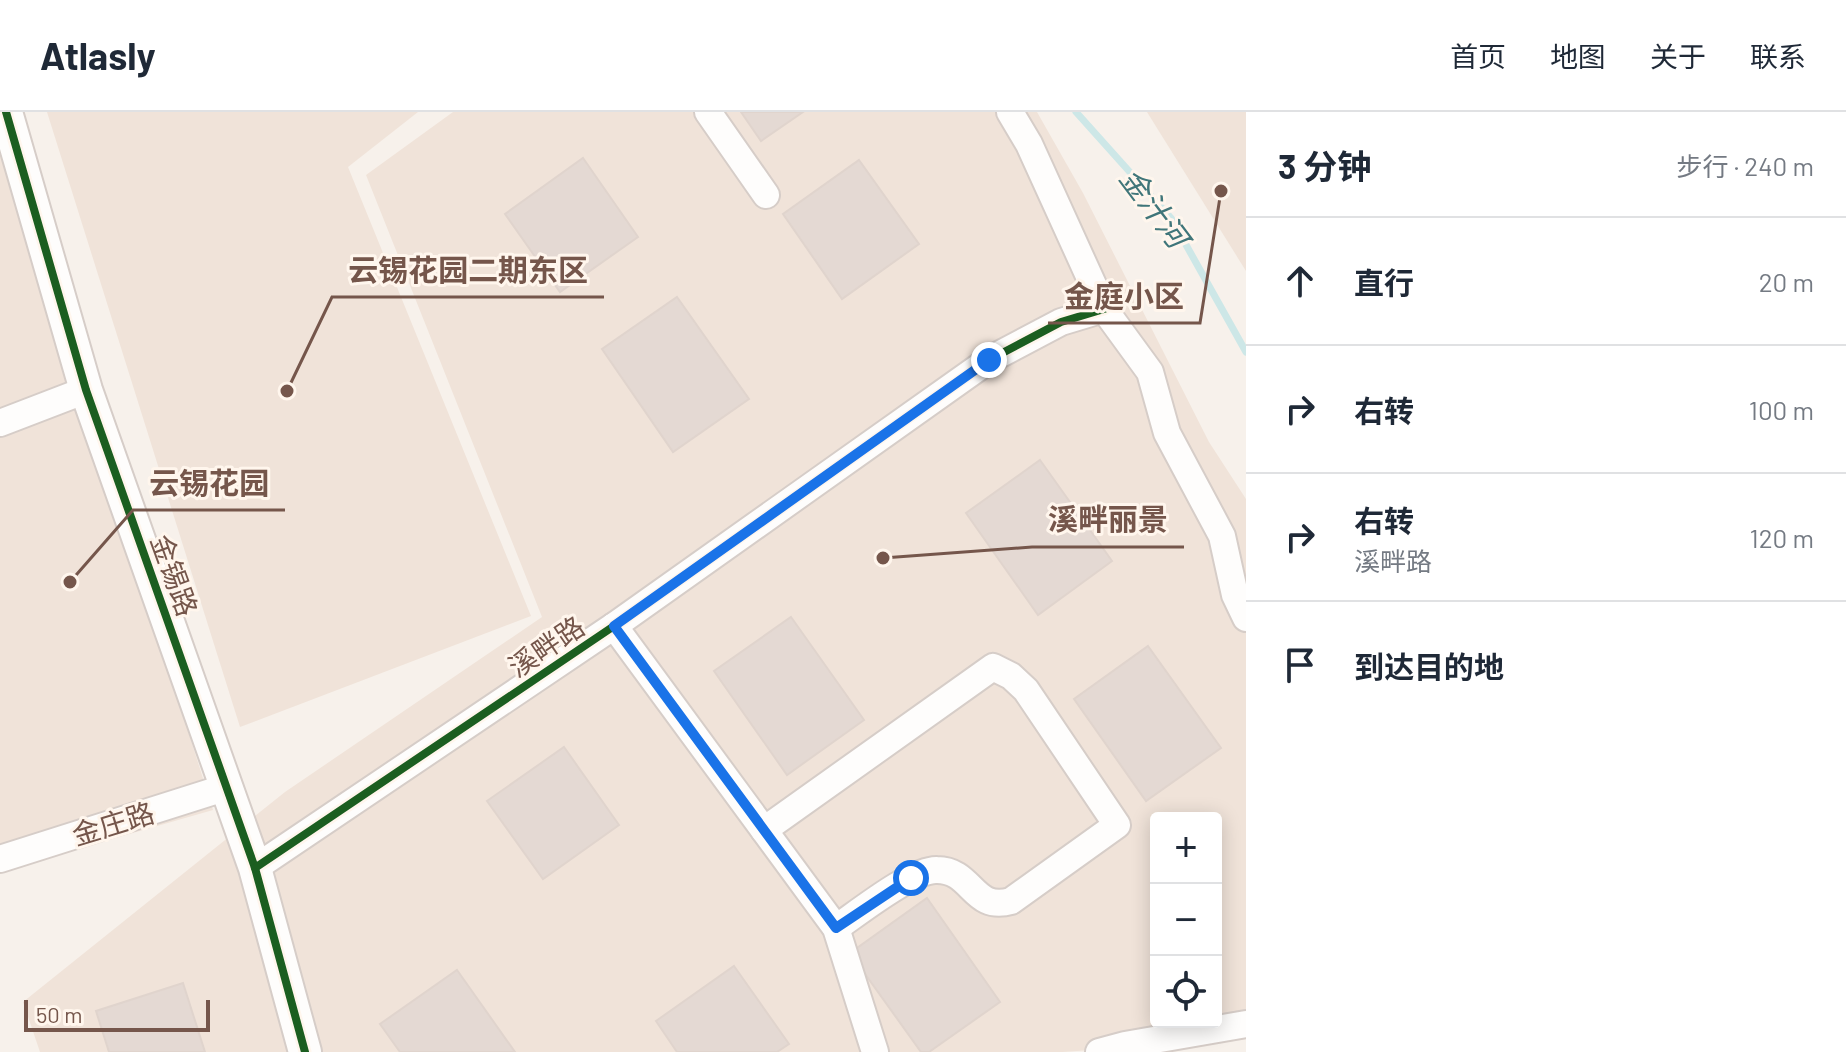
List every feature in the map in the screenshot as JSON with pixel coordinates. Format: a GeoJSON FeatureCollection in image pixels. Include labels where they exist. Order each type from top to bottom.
{"type":"FeatureCollection","features":[{"type":"Feature","properties":{"kind":"street","name":"金锡路"},"geometry":{"type":"LineString","coordinates":[[6,112],[86,390],[255,868],[305,1052]]}},
{"type":"Feature","properties":{"kind":"street"},"geometry":{"type":"LineString","coordinates":[[708,112],[766,195]]}},
{"type":"Feature","properties":{"kind":"street"},"geometry":{"type":"LineString","coordinates":[[1010,112],[1029,144],[1104,309],[1150,372],[1167,433],[1222,536],[1235,595],[1246,618]]}},
{"type":"Feature","properties":{"kind":"street","name":"溪畔路"},"geometry":{"type":"LineString","coordinates":[[255,868],[614,626],[989,360],[1061,322],[1104,309]]}},
{"type":"Feature","properties":{"kind":"street"},"geometry":{"type":"LineString","coordinates":[[0,423],[86,390]]}},
{"type":"Feature","properties":{"kind":"street"},"geometry":{"type":"LineString","coordinates":[[614,626],[836,928],[875,1052]]}},
{"type":"Feature","properties":{"kind":"street"},"geometry":{"type":"LineString","coordinates":[[764,830],[993,667],[1011,676],[1026,690],[1117,825],[1011,901],[992,903],[982,899],[959,876],[935,869],[911,878],[836,928]]}},
{"type":"Feature","properties":{"kind":"street","name":"金庄路"},"geometry":{"type":"LineString","coordinates":[[0,859],[227,787]]}},
{"type":"Feature","properties":{"kind":"street"},"geometry":{"type":"LineString","coordinates":[[1099,1052],[1246,1024]]}},
{"type":"Feature","properties":{"kind":"shaded area"},"geometry":{"type":"Polygon","coordinates":[[[47,112],[418,112],[348,167],[531,616],[240,727],[47,112]]]}},
{"type":"Feature","properties":{"kind":"shaded area"},"geometry":{"type":"Polygon","coordinates":[[[453,112],[1037,112],[1083,193],[1209,442],[1246,499],[1246,1039],[1063,1052],[40,1052],[23,1002],[285,792],[542,617],[366,175],[453,112]]]}},
{"type":"Feature","properties":{"kind":"shaded area"},"geometry":{"type":"Polygon","coordinates":[[[1147,112],[1246,112],[1246,271],[1147,112]]]}},
{"type":"Feature","properties":{"kind":"shaded area"},"geometry":{"type":"Polygon","coordinates":[[[0,136],[213,810],[0,871],[0,136]]]}},
{"type":"Feature","properties":{"kind":"building"},"geometry":{"type":"Polygon","coordinates":[[[741,112],[803,112],[761,141],[741,112]]]}},
{"type":"Feature","properties":{"kind":"building"},"geometry":{"type":"Polygon","coordinates":[[[583,158],[638,237],[560,292],[505,214],[583,158]]]}},
{"type":"Feature","properties":{"kind":"building"},"geometry":{"type":"Polygon","coordinates":[[[859,160],[919,244],[842,299],[783,214],[859,160]]]}},
{"type":"Feature","properties":{"kind":"building"},"geometry":{"type":"Polygon","coordinates":[[[677,297],[749,399],[673,452],[602,349],[677,297]]]}},
{"type":"Feature","properties":{"kind":"building"},"geometry":{"type":"Polygon","coordinates":[[[1040,460],[1112,561],[1038,615],[966,513],[1040,460]]]}},
{"type":"Feature","properties":{"kind":"building"},"geometry":{"type":"Polygon","coordinates":[[[791,617],[864,720],[787,775],[714,671],[791,617]]]}},
{"type":"Feature","properties":{"kind":"building"},"geometry":{"type":"Polygon","coordinates":[[[1148,646],[1221,748],[1146,801],[1074,699],[1148,646]]]}},
{"type":"Feature","properties":{"kind":"building"},"geometry":{"type":"Polygon","coordinates":[[[564,747],[619,825],[543,879],[487,801],[564,747]]]}},
{"type":"Feature","properties":{"kind":"building"},"geometry":{"type":"Polygon","coordinates":[[[927,898],[1000,1002],[929,1052],[921,1052],[850,953],[927,898]]]}},
{"type":"Feature","properties":{"kind":"building"},"geometry":{"type":"Polygon","coordinates":[[[734,966],[789,1044],[777,1052],[677,1052],[656,1021],[734,966]]]}},
{"type":"Feature","properties":{"kind":"building"},"geometry":{"type":"Polygon","coordinates":[[[457,970],[515,1052],[400,1052],[380,1024],[457,970]]]}},
{"type":"Feature","properties":{"kind":"building"},"geometry":{"type":"Polygon","coordinates":[[[183,983],[205,1052],[109,1052],[96,1011],[183,983]]]}},
{"type":"Feature","properties":{"kind":"waterway","name":"金汁河"},"geometry":{"type":"LineString","coordinates":[[1076,112],[1171,218],[1246,352]]}},
{"type":"Feature","properties":{"kind":"cycle path"},"geometry":{"type":"LineString","coordinates":[[6,112],[86,390],[255,868],[305,1052]]}},
{"type":"Feature","properties":{"kind":"cycle path"},"geometry":{"type":"LineString","coordinates":[[255,868],[614,626],[989,360],[1061,322],[1104,309]]}},
{"type":"Feature","properties":{"kind":"place","name":"金庭小区"},"geometry":{"type":"Point","coordinates":[1221,191]}},
{"type":"Feature","properties":{"kind":"place","name":"云锡花园二期东区"},"geometry":{"type":"Point","coordinates":[287,391]}},
{"type":"Feature","properties":{"kind":"place","name":"溪畔丽景"},"geometry":{"type":"Point","coordinates":[883,558]}},
{"type":"Feature","properties":{"kind":"place","name":"云锡花园"},"geometry":{"type":"Point","coordinates":[70,582]}},
{"type":"Feature","properties":{"kind":"route"},"geometry":{"type":"LineString","coordinates":[[911,878],[836,928],[614,626],[989,360]]}}]}
